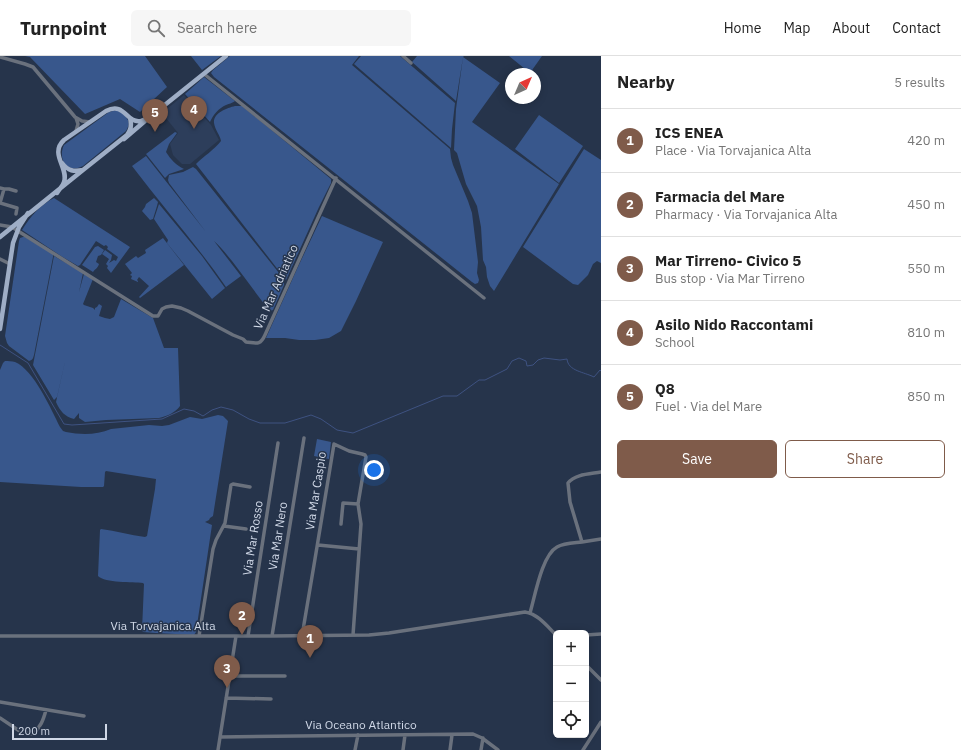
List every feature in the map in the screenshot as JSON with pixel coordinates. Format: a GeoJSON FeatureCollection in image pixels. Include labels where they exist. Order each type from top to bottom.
{"type":"FeatureCollection","features":[{"type":"Feature","properties":{"kind":"main road"},"geometry":{"type":"LineString","coordinates":[[2,236],[226,56]]}},
{"type":"Feature","properties":{"kind":"main road"},"geometry":{"type":"LineString","coordinates":[[57,192],[65,178],[58,152],[60,145],[64,140],[108,110],[116,108],[124,111],[130,118],[137,121],[141,121],[153,115]]}},
{"type":"Feature","properties":{"kind":"main road"},"geometry":{"type":"LineString","coordinates":[[124,139],[130,129],[130,118]]}},
{"type":"Feature","properties":{"kind":"main road"},"geometry":{"type":"LineString","coordinates":[[60,160],[64,166],[70,170],[84,170]]}},
{"type":"Feature","properties":{"kind":"main road"},"geometry":{"type":"LineString","coordinates":[[13,243],[28,214]]}},
{"type":"Feature","properties":{"kind":"main road"},"geometry":{"type":"LineString","coordinates":[[0,329],[13,243],[11,234],[7,233],[2,236]]}},
{"type":"Feature","properties":{"kind":"street"},"geometry":{"type":"LineString","coordinates":[[403,56],[411,63]]}},
{"type":"Feature","properties":{"kind":"street"},"geometry":{"type":"LineString","coordinates":[[0,57],[33,67],[75,117],[78,124],[74,134]]}},
{"type":"Feature","properties":{"kind":"street"},"geometry":{"type":"LineString","coordinates":[[204,74],[336,178],[484,298]]}},
{"type":"Feature","properties":{"kind":"street"},"geometry":{"type":"LineString","coordinates":[[75,117],[83,122],[93,121]]}},
{"type":"Feature","properties":{"kind":"street","name":"Via Mar Adriatico"},"geometry":{"type":"LineString","coordinates":[[18,231],[153,316],[158,316],[162,309],[166,306],[179,308],[186,310],[233,336],[243,339],[246,342],[259,343],[262,342],[336,178]]}},
{"type":"Feature","properties":{"kind":"street"},"geometry":{"type":"LineString","coordinates":[[0,188],[16,191]]}},
{"type":"Feature","properties":{"kind":"street"},"geometry":{"type":"LineString","coordinates":[[4,189],[0,203],[17,208],[16,214]]}},
{"type":"Feature","properties":{"kind":"street"},"geometry":{"type":"LineString","coordinates":[[0,225],[12,227],[18,231]]}},
{"type":"Feature","properties":{"kind":"street"},"geometry":{"type":"LineString","coordinates":[[0,259],[10,264]]}},
{"type":"Feature","properties":{"kind":"street","name":"Via Mar Nero"},"geometry":{"type":"LineString","coordinates":[[272,636],[304,438]]}},
{"type":"Feature","properties":{"kind":"street","name":"Via Mar Rosso"},"geometry":{"type":"LineString","coordinates":[[248,636],[278,443]]}},
{"type":"Feature","properties":{"kind":"street","name":"Via Mar Caspio"},"geometry":{"type":"LineString","coordinates":[[302,636],[334,444],[348,451],[365,456],[358,504]]}},
{"type":"Feature","properties":{"kind":"street"},"geometry":{"type":"LineString","coordinates":[[582,542],[570,502],[568,483],[571,479],[576,477],[601,472]]}},
{"type":"Feature","properties":{"kind":"street"},"geometry":{"type":"LineString","coordinates":[[199,636],[213,548],[224,526],[231,485],[233,484],[250,487]]}},
{"type":"Feature","properties":{"kind":"street"},"geometry":{"type":"LineString","coordinates":[[341,524],[343,503],[358,504],[361,524],[353,635]]}},
{"type":"Feature","properties":{"kind":"street"},"geometry":{"type":"LineString","coordinates":[[224,526],[246,529]]}},
{"type":"Feature","properties":{"kind":"street"},"geometry":{"type":"LineString","coordinates":[[553,632],[538,618],[530,613],[543,565],[552,550],[559,546],[601,540]]}},
{"type":"Feature","properties":{"kind":"street"},"geometry":{"type":"LineString","coordinates":[[318,545],[359,549]]}},
{"type":"Feature","properties":{"kind":"street","name":"Via Torvajanica Alta"},"geometry":{"type":"LineString","coordinates":[[0,636],[302,636],[386,634],[522,612],[530,613]]}},
{"type":"Feature","properties":{"kind":"street"},"geometry":{"type":"LineString","coordinates":[[589,635],[601,634]]}},
{"type":"Feature","properties":{"kind":"street"},"geometry":{"type":"LineString","coordinates":[[218,750],[236,636]]}},
{"type":"Feature","properties":{"kind":"street"},"geometry":{"type":"LineString","coordinates":[[587,666],[601,680]]}},
{"type":"Feature","properties":{"kind":"street"},"geometry":{"type":"LineString","coordinates":[[229,676],[285,676]]}},
{"type":"Feature","properties":{"kind":"street"},"geometry":{"type":"LineString","coordinates":[[226,698],[271,699]]}},
{"type":"Feature","properties":{"kind":"street"},"geometry":{"type":"LineString","coordinates":[[0,702],[84,716]]}},
{"type":"Feature","properties":{"kind":"street"},"geometry":{"type":"LineString","coordinates":[[0,718],[21,732],[33,734],[40,728],[46,710]]}},
{"type":"Feature","properties":{"kind":"street"},"geometry":{"type":"LineString","coordinates":[[583,750],[601,722]]}},
{"type":"Feature","properties":{"kind":"street","name":"Via Oceano Atlantico"},"geometry":{"type":"LineString","coordinates":[[220,737],[473,734],[483,738],[498,750]]}},
{"type":"Feature","properties":{"kind":"street"},"geometry":{"type":"LineString","coordinates":[[356,750],[358,735]]}},
{"type":"Feature","properties":{"kind":"street"},"geometry":{"type":"LineString","coordinates":[[403,750],[405,735]]}},
{"type":"Feature","properties":{"kind":"street"},"geometry":{"type":"LineString","coordinates":[[450,750],[452,735]]}},
{"type":"Feature","properties":{"kind":"street"},"geometry":{"type":"LineString","coordinates":[[481,750],[483,738]]}},
{"type":"Feature","properties":{"kind":"shaded area"},"geometry":{"type":"Polygon","coordinates":[[[25,56],[145,56],[167,87],[140,112],[120,99],[85,114],[30,57],[25,56]]]}},
{"type":"Feature","properties":{"kind":"shaded area"},"geometry":{"type":"Polygon","coordinates":[[[191,56],[221,56],[202,70],[191,56]]]}},
{"type":"Feature","properties":{"kind":"shaded area"},"geometry":{"type":"Polygon","coordinates":[[[230,56],[359,56],[352,65],[450,149],[453,165],[472,213],[478,262],[478,283],[475,284],[472,282],[214,77],[211,73],[213,70],[230,56]]]}},
{"type":"Feature","properties":{"kind":"shaded area"},"geometry":{"type":"Polygon","coordinates":[[[361,56],[400,56],[455,103],[451,148],[354,64],[361,56]]]}},
{"type":"Feature","properties":{"kind":"shaded area"},"geometry":{"type":"Polygon","coordinates":[[[417,56],[464,56],[456,101],[412,62],[417,56]]]}},
{"type":"Feature","properties":{"kind":"shaded area"},"geometry":{"type":"Polygon","coordinates":[[[509,56],[542,56],[534,68],[524,68],[509,56]]]}},
{"type":"Feature","properties":{"kind":"shaded area"},"geometry":{"type":"Polygon","coordinates":[[[463,57],[500,83],[472,122],[559,184],[494,291],[490,286],[483,260],[481,227],[477,206],[466,184],[457,153],[454,150],[456,109],[463,57]]]}},
{"type":"Feature","properties":{"kind":"shaded area"},"geometry":{"type":"Polygon","coordinates":[[[204,77],[235,101],[223,106],[210,122],[185,94],[204,77]]]}},
{"type":"Feature","properties":{"kind":"shaded area"},"geometry":{"type":"Polygon","coordinates":[[[184,95],[211,125],[219,140],[190,164],[182,164],[173,155],[170,144],[178,133],[162,113],[184,95]]]}},
{"type":"Feature","properties":{"kind":"shaded area"},"geometry":{"type":"Polygon","coordinates":[[[235,106],[242,106],[331,179],[331,183],[286,280],[196,164],[221,141],[214,123],[216,116],[235,106]]]}},
{"type":"Feature","properties":{"kind":"shaded area"},"geometry":{"type":"Polygon","coordinates":[[[120,111],[127,118],[129,125],[126,131],[83,166],[73,168],[65,164],[62,156],[64,145],[109,112],[120,111]]]}},
{"type":"Feature","properties":{"kind":"shaded area"},"geometry":{"type":"Polygon","coordinates":[[[539,115],[583,146],[559,183],[515,149],[539,115]]]}},
{"type":"Feature","properties":{"kind":"shaded area"},"geometry":{"type":"Polygon","coordinates":[[[175,132],[177,133],[169,144],[166,152],[174,162],[184,169],[169,174],[165,178],[146,154],[175,132]]]}},
{"type":"Feature","properties":{"kind":"shaded area"},"geometry":{"type":"Polygon","coordinates":[[[584,149],[601,160],[601,263],[597,261],[593,264],[588,275],[578,285],[573,284],[523,247],[584,149]]]}},
{"type":"Feature","properties":{"kind":"shaded area"},"geometry":{"type":"Polygon","coordinates":[[[146,156],[206,232],[168,180],[169,175],[183,172],[193,167],[196,169],[284,281],[284,285],[273,310],[270,311],[232,261],[214,241],[241,276],[226,287],[132,166],[146,156]]]}},
{"type":"Feature","properties":{"kind":"shaded area"},"geometry":{"type":"Polygon","coordinates":[[[54,198],[130,247],[111,273],[106,264],[109,259],[102,254],[105,250],[112,255],[109,263],[114,260],[116,261],[118,257],[107,249],[108,247],[106,245],[104,246],[96,241],[78,266],[22,230],[28,220],[44,204],[54,198]]]}},
{"type":"Feature","properties":{"kind":"shaded area"},"geometry":{"type":"Polygon","coordinates":[[[154,198],[158,202],[153,219],[150,220],[142,211],[146,204],[154,198]]]}},
{"type":"Feature","properties":{"kind":"shaded area"},"geometry":{"type":"Polygon","coordinates":[[[159,204],[202,256],[225,288],[212,299],[167,243],[168,240],[154,219],[159,204]]]}},
{"type":"Feature","properties":{"kind":"shaded area"},"geometry":{"type":"Polygon","coordinates":[[[322,216],[383,242],[356,301],[341,331],[329,338],[299,340],[266,338],[297,269],[322,216]]]}},
{"type":"Feature","properties":{"kind":"shaded area"},"geometry":{"type":"Polygon","coordinates":[[[23,237],[53,254],[34,355],[29,361],[9,346],[5,336],[19,241],[20,238],[23,237]]]}},
{"type":"Feature","properties":{"kind":"shaded area"},"geometry":{"type":"Polygon","coordinates":[[[163,238],[184,265],[140,298],[139,297],[149,286],[139,277],[137,280],[138,282],[131,279],[132,276],[130,275],[132,273],[125,264],[136,256],[138,258],[146,253],[145,250],[163,238]]]}},
{"type":"Feature","properties":{"kind":"shaded area"},"geometry":{"type":"Polygon","coordinates":[[[98,246],[104,250],[101,255],[98,256],[96,262],[99,264],[93,272],[82,265],[95,247],[98,246]]]}},
{"type":"Feature","properties":{"kind":"shaded area"},"geometry":{"type":"Polygon","coordinates":[[[54,256],[83,273],[79,292],[84,274],[93,279],[83,304],[84,305],[95,310],[99,304],[102,306],[99,316],[110,319],[114,317],[121,299],[153,318],[164,348],[178,348],[180,406],[176,411],[159,418],[85,422],[79,418],[79,413],[74,419],[68,417],[61,411],[56,402],[66,357],[57,397],[54,400],[33,365],[54,256]]]}},
{"type":"Feature","properties":{"kind":"shaded area"},"geometry":{"type":"Polygon","coordinates":[[[5,361],[15,362],[29,373],[47,401],[60,427],[66,432],[89,434],[111,429],[149,425],[162,426],[190,417],[202,419],[218,415],[223,416],[228,421],[213,516],[205,522],[212,525],[196,632],[194,635],[143,632],[144,584],[107,580],[98,576],[100,530],[145,537],[147,536],[156,479],[106,471],[103,487],[0,482],[0,370],[5,361]]]}},
{"type":"Feature","properties":{"kind":"shaded area"},"geometry":{"type":"Polygon","coordinates":[[[317,439],[331,442],[329,459],[314,456],[317,439]]]}},
{"type":"Feature","properties":{"kind":"waterway"},"geometry":{"type":"LineString","coordinates":[[0,345],[28,363],[64,424],[72,425],[162,419],[184,409],[194,411],[203,416],[212,410],[221,407],[233,410],[260,423],[285,423],[311,415],[321,419],[337,430],[353,433],[443,396],[457,396],[479,380],[485,380],[507,369],[512,361],[519,358],[526,361],[527,366],[533,365],[538,360],[544,358],[560,360],[567,359],[568,363],[573,369],[594,377],[600,370],[601,371]]}},
{"type":"Feature","properties":{"kind":"place","name":"Asilo Nido Raccontami"},"geometry":{"type":"Point","coordinates":[194,129]}},
{"type":"Feature","properties":{"kind":"place","name":"Q8"},"geometry":{"type":"Point","coordinates":[155,132]}},
{"type":"Feature","properties":{"kind":"place","name":"Farmacia del Mare"},"geometry":{"type":"Point","coordinates":[242,635]}},
{"type":"Feature","properties":{"kind":"place","name":"ICS ENEA"},"geometry":{"type":"Point","coordinates":[310,658]}},
{"type":"Feature","properties":{"kind":"place","name":"Mar Tirreno- Civico 5"},"geometry":{"type":"Point","coordinates":[227,688]}}]}
